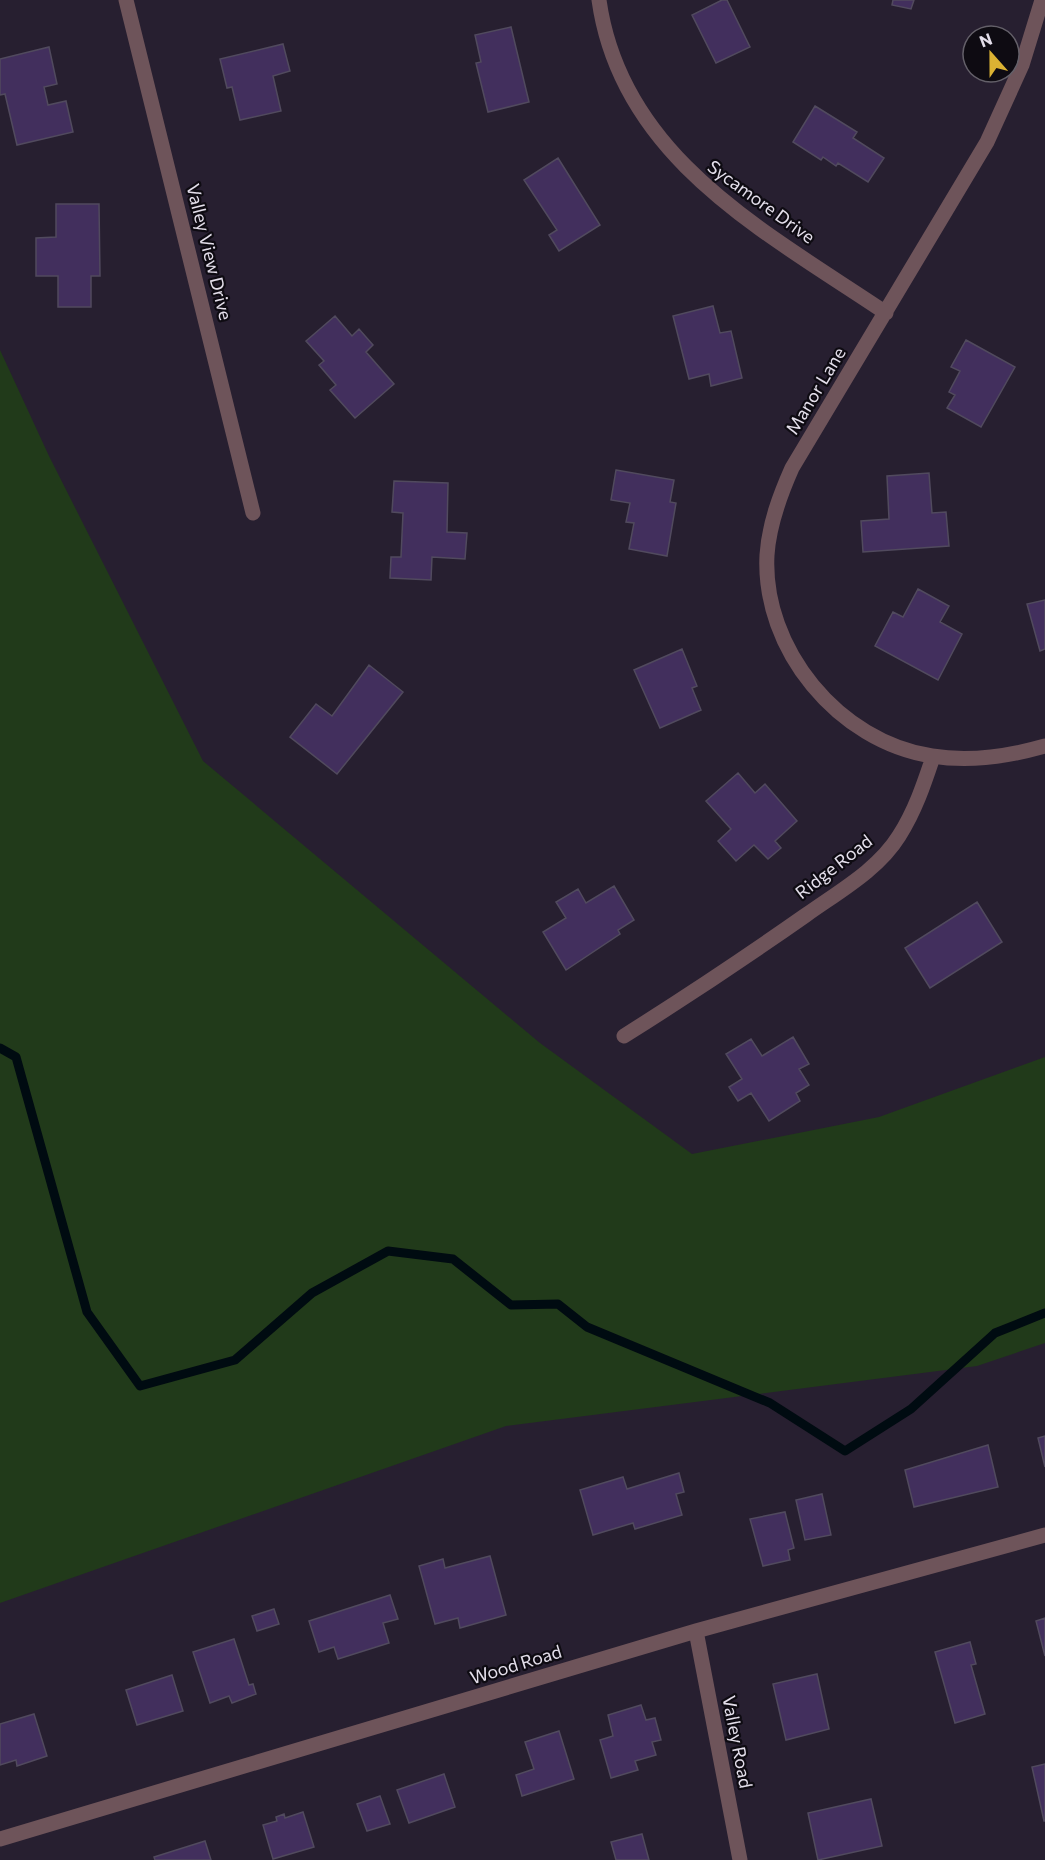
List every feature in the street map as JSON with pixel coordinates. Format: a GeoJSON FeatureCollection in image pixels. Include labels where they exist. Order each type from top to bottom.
{"type":"FeatureCollection","features":[{"type":"Feature","properties":{"kind":"street","name":"Valley View Drive"},"geometry":{"type":"LineString","coordinates":[[126,0],[253,513]]}},
{"type":"Feature","properties":{"kind":"street","name":"Sycamore Drive"},"geometry":{"type":"LineString","coordinates":[[599,0],[602,24],[619,70],[637,107],[658,138],[697,180],[742,215],[886,313]]}},
{"type":"Feature","properties":{"kind":"street","name":"Manor Lane"},"geometry":{"type":"LineString","coordinates":[[933,757],[874,737],[850,723],[820,696],[798,666],[776,620],[768,587],[768,545],[781,493],[792,468],[987,142],[1022,64],[1042,0]]}},
{"type":"Feature","properties":{"kind":"street"},"geometry":{"type":"LineString","coordinates":[[933,757],[996,756],[1045,746]]}},
{"type":"Feature","properties":{"kind":"street","name":"Ridge Road"},"geometry":{"type":"LineString","coordinates":[[624,1036],[719,976],[855,880],[884,855],[899,836],[922,791],[933,757]]}},
{"type":"Feature","properties":{"kind":"street","name":"Wood Road"},"geometry":{"type":"LineString","coordinates":[[0,1839],[696,1631],[1045,1535]]}},
{"type":"Feature","properties":{"kind":"street","name":"Valley Road"},"geometry":{"type":"LineString","coordinates":[[696,1631],[740,1860]]}},
{"type":"Feature","properties":{"kind":"green space"},"geometry":{"type":"Polygon","coordinates":[[[0,350],[49,456],[203,761],[540,1043],[692,1154],[879,1117],[1045,1057],[1045,1343],[977,1366],[506,1426],[0,1603],[0,350]]]}},
{"type":"Feature","properties":{"kind":"building"},"geometry":{"type":"Polygon","coordinates":[[[722,0],[727,0],[750,47],[716,63],[692,15],[722,0]]]}},
{"type":"Feature","properties":{"kind":"building"},"geometry":{"type":"Polygon","coordinates":[[[893,0],[914,0],[911,9],[892,5],[893,0]]]}},
{"type":"Feature","properties":{"kind":"building"},"geometry":{"type":"Polygon","coordinates":[[[511,27],[529,102],[488,112],[476,63],[481,62],[475,35],[511,27]]]}},
{"type":"Feature","properties":{"kind":"building"},"geometry":{"type":"Polygon","coordinates":[[[283,44],[290,71],[273,76],[281,111],[240,120],[232,87],[227,88],[220,59],[283,44]]]}},
{"type":"Feature","properties":{"kind":"building"},"geometry":{"type":"Polygon","coordinates":[[[49,47],[57,84],[44,87],[48,105],[66,101],[73,132],[17,145],[5,94],[0,95],[0,59],[49,47]]]}},
{"type":"Feature","properties":{"kind":"building"},"geometry":{"type":"Polygon","coordinates":[[[815,106],[857,132],[853,138],[884,158],[868,182],[838,163],[836,166],[823,157],[821,160],[793,142],[815,106]]]}},
{"type":"Feature","properties":{"kind":"building"},"geometry":{"type":"Polygon","coordinates":[[[558,158],[600,225],[559,251],[549,235],[557,230],[524,180],[558,158]]]}},
{"type":"Feature","properties":{"kind":"building"},"geometry":{"type":"Polygon","coordinates":[[[56,204],[99,204],[100,276],[91,276],[91,307],[58,307],[58,276],[36,276],[36,238],[56,237],[56,204]]]}},
{"type":"Feature","properties":{"kind":"building"},"geometry":{"type":"Polygon","coordinates":[[[713,306],[720,333],[731,331],[742,378],[711,386],[709,374],[689,379],[673,316],[713,306]]]}},
{"type":"Feature","properties":{"kind":"building"},"geometry":{"type":"Polygon","coordinates":[[[335,316],[352,336],[359,329],[373,345],[366,352],[394,384],[355,418],[330,390],[336,385],[319,365],[324,361],[306,341],[335,316]]]}},
{"type":"Feature","properties":{"kind":"building"},"geometry":{"type":"Polygon","coordinates":[[[966,340],[1015,367],[981,427],[947,408],[955,395],[949,392],[960,371],[951,367],[966,340]]]}},
{"type":"Feature","properties":{"kind":"building"},"geometry":{"type":"Polygon","coordinates":[[[616,470],[674,480],[670,502],[676,503],[667,556],[629,549],[634,523],[626,522],[630,503],[611,500],[616,470]]]}},
{"type":"Feature","properties":{"kind":"building"},"geometry":{"type":"Polygon","coordinates":[[[929,473],[932,513],[946,512],[949,546],[863,552],[861,521],[889,519],[887,476],[929,473]]]}},
{"type":"Feature","properties":{"kind":"building"},"geometry":{"type":"Polygon","coordinates":[[[394,481],[448,483],[447,532],[467,533],[465,559],[432,557],[431,580],[390,578],[391,557],[401,557],[403,513],[392,512],[394,481]]]}},
{"type":"Feature","properties":{"kind":"building"},"geometry":{"type":"Polygon","coordinates":[[[918,589],[949,606],[940,622],[962,634],[938,680],[875,646],[893,612],[903,617],[918,589]]]}},
{"type":"Feature","properties":{"kind":"building"},"geometry":{"type":"Polygon","coordinates":[[[1045,600],[1045,649],[1040,651],[1027,604],[1045,600]]]}},
{"type":"Feature","properties":{"kind":"building"},"geometry":{"type":"Polygon","coordinates":[[[682,649],[697,686],[692,688],[701,710],[660,728],[634,670],[682,649]]]}},
{"type":"Feature","properties":{"kind":"building"},"geometry":{"type":"Polygon","coordinates":[[[369,665],[403,692],[337,774],[290,737],[316,704],[332,716],[369,665]]]}},
{"type":"Feature","properties":{"kind":"building"},"geometry":{"type":"Polygon","coordinates":[[[738,773],[755,793],[765,784],[797,821],[775,841],[781,848],[768,859],[754,845],[736,861],[718,841],[731,829],[706,801],[738,773]]]}},
{"type":"Feature","properties":{"kind":"building"},"geometry":{"type":"Polygon","coordinates":[[[614,886],[634,920],[618,930],[620,934],[566,970],[543,932],[566,918],[556,902],[578,889],[586,903],[614,886]]]}},
{"type":"Feature","properties":{"kind":"building"},"geometry":{"type":"Polygon","coordinates":[[[977,902],[1002,942],[930,988],[905,948],[977,902]]]}},
{"type":"Feature","properties":{"kind":"building"},"geometry":{"type":"Polygon","coordinates":[[[793,1037],[809,1064],[799,1069],[809,1085],[796,1093],[800,1101],[769,1121],[751,1093],[738,1101],[729,1087],[742,1079],[726,1054],[751,1039],[762,1056],[793,1037]]]}},
{"type":"Feature","properties":{"kind":"building"},"geometry":{"type":"Polygon","coordinates":[[[1045,1436],[1045,1467],[1038,1438],[1045,1436]]]}},
{"type":"Feature","properties":{"kind":"building"},"geometry":{"type":"Polygon","coordinates":[[[988,1445],[998,1487],[914,1507],[905,1470],[988,1445]]]}},
{"type":"Feature","properties":{"kind":"building"},"geometry":{"type":"Polygon","coordinates":[[[679,1473],[684,1492],[676,1494],[682,1515],[635,1529],[633,1523],[593,1535],[580,1490],[623,1477],[627,1489],[679,1473]]]}},
{"type":"Feature","properties":{"kind":"building"},"geometry":{"type":"Polygon","coordinates":[[[822,1494],[831,1535],[805,1540],[796,1500],[822,1494]]]}},
{"type":"Feature","properties":{"kind":"building"},"geometry":{"type":"Polygon","coordinates":[[[785,1512],[794,1548],[788,1550],[790,1560],[763,1566],[750,1519],[785,1512]]]}},
{"type":"Feature","properties":{"kind":"building"},"geometry":{"type":"Polygon","coordinates":[[[490,1556],[506,1615],[460,1628],[458,1618],[435,1624],[419,1566],[443,1559],[445,1568],[490,1556]]]}},
{"type":"Feature","properties":{"kind":"building"},"geometry":{"type":"Polygon","coordinates":[[[390,1595],[398,1619],[383,1623],[389,1643],[338,1659],[334,1647],[319,1652],[309,1621],[390,1595]]]}},
{"type":"Feature","properties":{"kind":"building"},"geometry":{"type":"Polygon","coordinates":[[[274,1609],[279,1624],[257,1631],[252,1616],[274,1609]]]}},
{"type":"Feature","properties":{"kind":"building"},"geometry":{"type":"Polygon","coordinates":[[[1045,1618],[1045,1656],[1036,1621],[1045,1618]]]}},
{"type":"Feature","properties":{"kind":"building"},"geometry":{"type":"Polygon","coordinates":[[[234,1639],[249,1685],[253,1684],[256,1694],[232,1703],[229,1696],[210,1703],[193,1652],[234,1639]]]}},
{"type":"Feature","properties":{"kind":"building"},"geometry":{"type":"Polygon","coordinates":[[[970,1642],[976,1664],[971,1665],[985,1714],[955,1723],[935,1652],[970,1642]]]}},
{"type":"Feature","properties":{"kind":"building"},"geometry":{"type":"Polygon","coordinates":[[[817,1674],[829,1729],[786,1740],[773,1684],[817,1674]]]}},
{"type":"Feature","properties":{"kind":"building"},"geometry":{"type":"Polygon","coordinates":[[[172,1675],[183,1711],[137,1725],[126,1690],[172,1675]]]}},
{"type":"Feature","properties":{"kind":"building"},"geometry":{"type":"Polygon","coordinates":[[[641,1705],[646,1720],[655,1718],[661,1740],[652,1742],[656,1755],[635,1761],[638,1770],[611,1778],[600,1740],[613,1736],[608,1715],[641,1705]]]}},
{"type":"Feature","properties":{"kind":"building"},"geometry":{"type":"Polygon","coordinates":[[[34,1714],[47,1756],[17,1766],[16,1760],[0,1765],[0,1724],[34,1714]]]}},
{"type":"Feature","properties":{"kind":"building"},"geometry":{"type":"Polygon","coordinates":[[[559,1731],[574,1779],[522,1796],[516,1775],[534,1769],[525,1742],[559,1731]]]}},
{"type":"Feature","properties":{"kind":"building"},"geometry":{"type":"Polygon","coordinates":[[[1045,1764],[1045,1821],[1044,1821],[1032,1767],[1045,1764]]]}},
{"type":"Feature","properties":{"kind":"building"},"geometry":{"type":"Polygon","coordinates":[[[444,1774],[455,1807],[409,1823],[397,1790],[444,1774]]]}},
{"type":"Feature","properties":{"kind":"building"},"geometry":{"type":"Polygon","coordinates":[[[380,1796],[390,1824],[367,1831],[357,1804],[380,1796]]]}},
{"type":"Feature","properties":{"kind":"building"},"geometry":{"type":"Polygon","coordinates":[[[871,1799],[882,1846],[818,1860],[808,1813],[871,1799]]]}},
{"type":"Feature","properties":{"kind":"building"},"geometry":{"type":"Polygon","coordinates":[[[303,1812],[314,1847],[273,1859],[263,1825],[277,1821],[276,1817],[284,1814],[285,1818],[303,1812]]]}},
{"type":"Feature","properties":{"kind":"building"},"geometry":{"type":"Polygon","coordinates":[[[642,1834],[649,1860],[616,1860],[611,1842],[642,1834]]]}},
{"type":"Feature","properties":{"kind":"building"},"geometry":{"type":"Polygon","coordinates":[[[205,1841],[211,1860],[155,1860],[154,1857],[205,1841]]]}},
{"type":"Feature","properties":{"kind":"waterway"},"geometry":{"type":"LineString","coordinates":[[0,1048],[16,1057],[87,1312],[140,1386],[235,1360],[312,1293],[388,1251],[453,1259],[511,1305],[558,1304],[587,1327],[770,1403],[845,1451],[911,1409],[995,1333],[1045,1313]]}}]}
